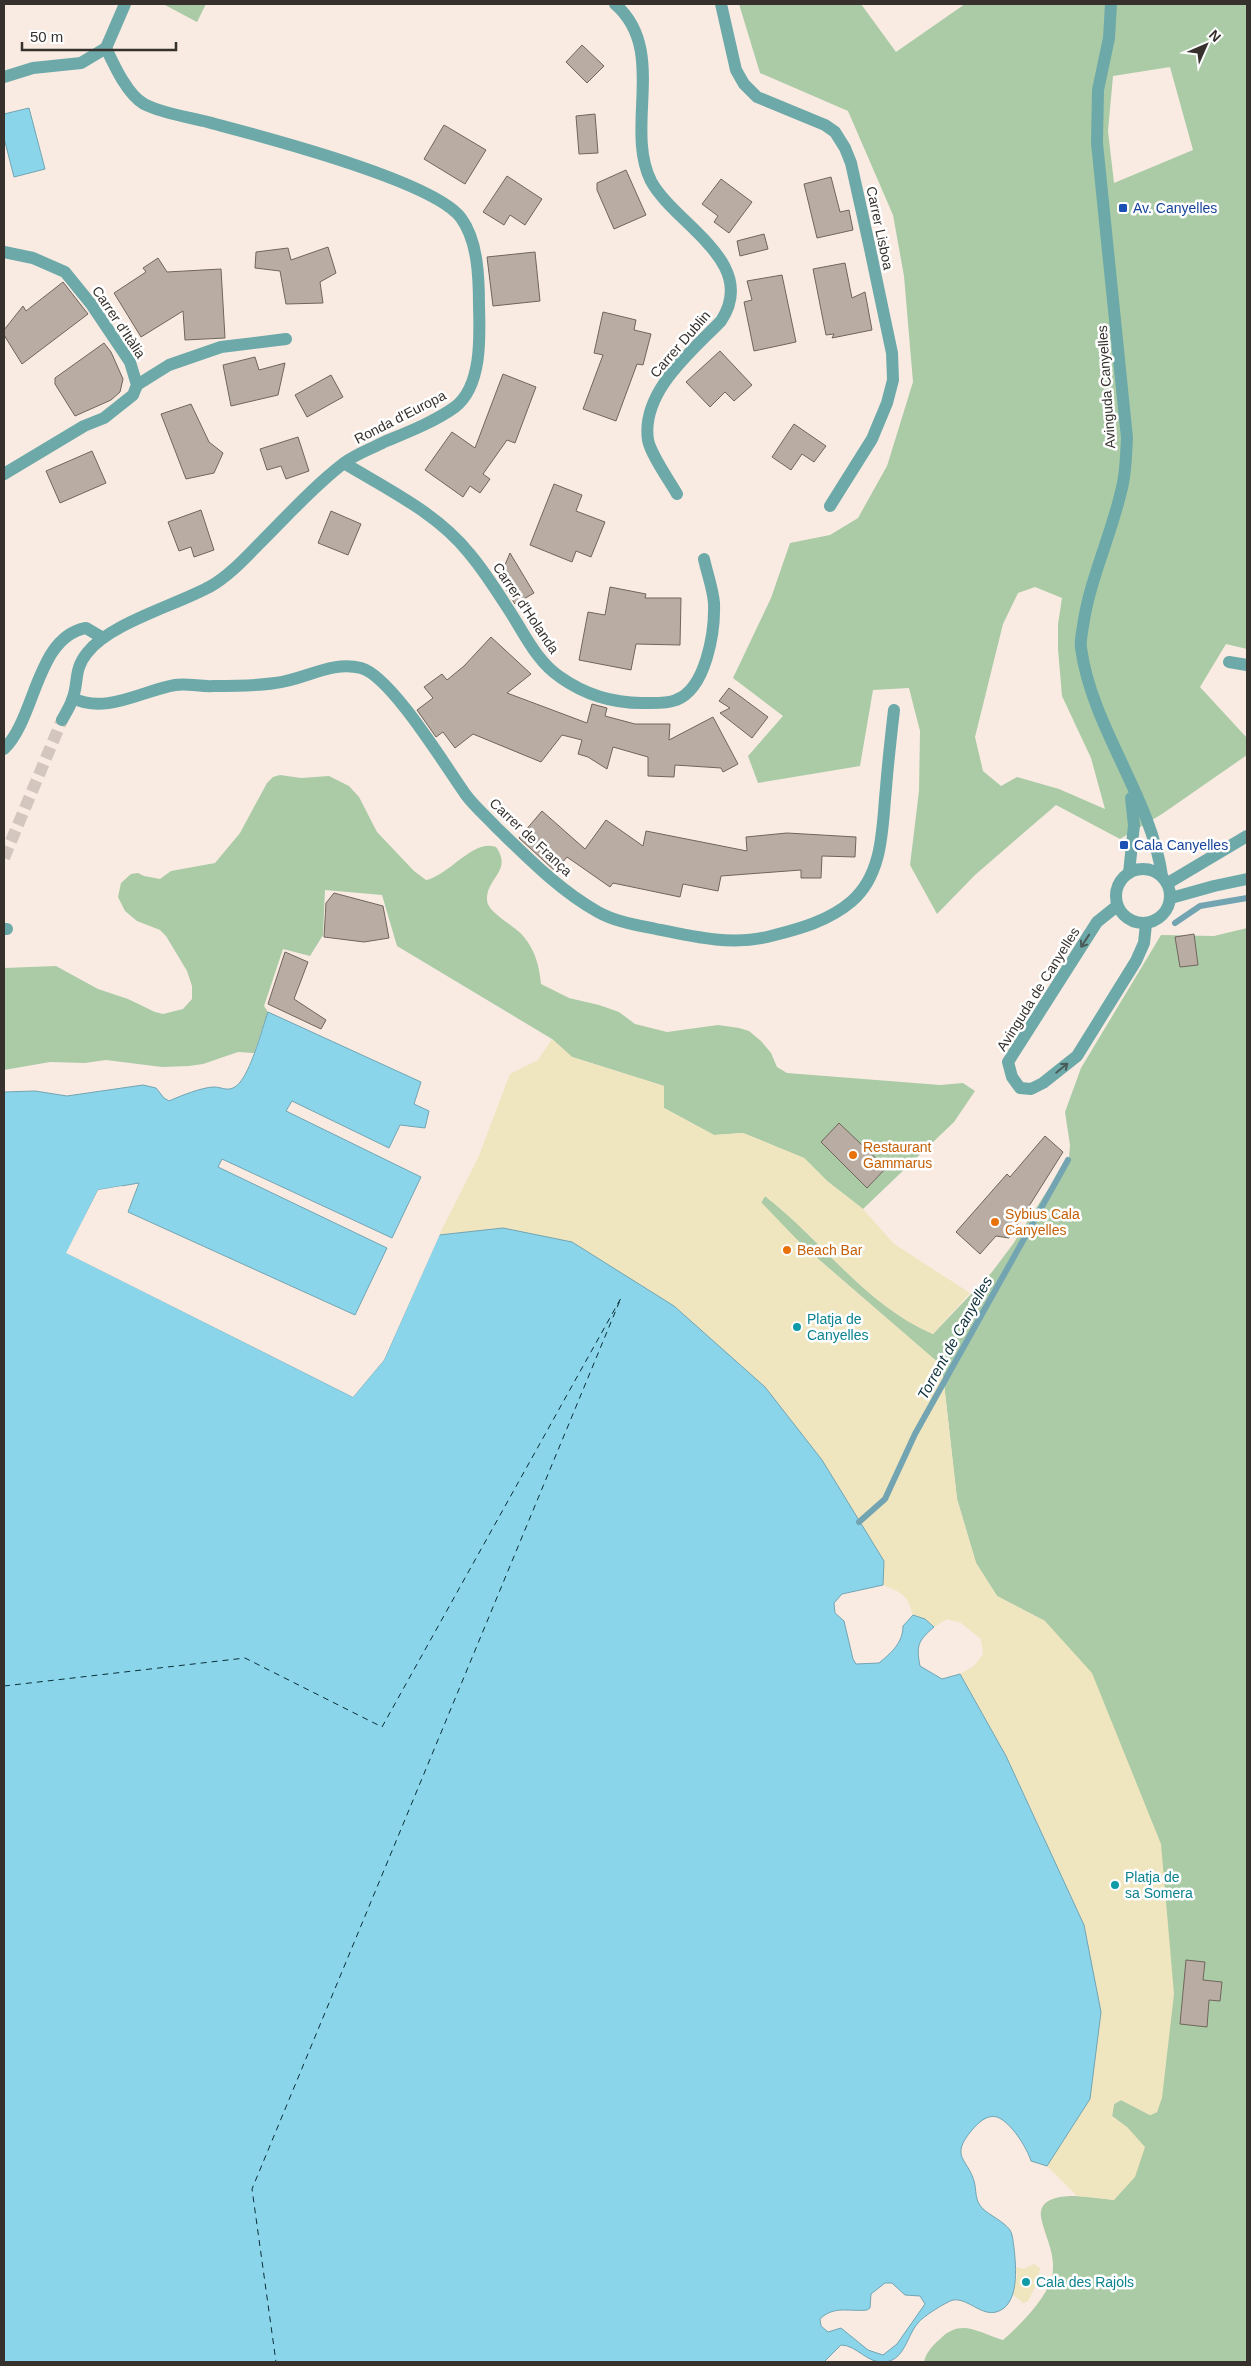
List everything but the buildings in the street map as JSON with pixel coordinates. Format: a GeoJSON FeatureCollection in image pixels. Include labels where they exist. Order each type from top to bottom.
{"type":"FeatureCollection","features":[{"type":"Feature","properties":{"kind":"street"},"geometry":{"type":"LineString","coordinates":[[4,77],[33,68],[81,63],[106,48],[125,4]]}},
{"type":"Feature","properties":{"kind":"street","name":"Carrer Dublin"},"geometry":{"type":"LineString","coordinates":[[615,4],[623,10],[637,37],[643,64],[644,159],[650,179],[671,208],[716,251],[727,270],[730,290],[726,313],[721,321],[662,386],[649,413],[648,442],[677,494]]}},
{"type":"Feature","properties":{"kind":"street","name":"Carrer Lisboa"},"geometry":{"type":"LineString","coordinates":[[721,4],[736,70],[744,84],[757,98],[825,125],[835,132],[845,148],[851,163],[867,235],[892,353],[893,380],[888,403],[872,439],[830,506]]}},
{"type":"Feature","properties":{"kind":"street","name":"Avinguda Canyelles"},"geometry":{"type":"LineString","coordinates":[[1111,4],[1109,38],[1098,90],[1097,143],[1127,438],[1123,483],[1087,605],[1080,646],[1087,677],[1130,785],[1153,836],[1165,880]]}},
{"type":"Feature","properties":{"kind":"street","name":"Ronda d'Europa"},"geometry":{"type":"LineString","coordinates":[[62,720],[73,698],[74,680],[79,666],[87,653],[103,638],[212,585],[241,563],[286,516],[344,463],[436,418],[456,406],[471,386],[480,324],[479,282],[476,263],[465,223],[457,212],[446,204],[406,184],[279,141],[143,103],[119,75],[106,48]]}},
{"type":"Feature","properties":{"kind":"street","name":"Carrer d'Itàlia"},"geometry":{"type":"LineString","coordinates":[[4,252],[33,258],[65,272],[91,304],[130,362],[137,384]]}},
{"type":"Feature","properties":{"kind":"street"},"geometry":{"type":"LineString","coordinates":[[4,474],[84,426],[104,418],[133,396],[137,384],[169,365],[221,347],[286,339]]}},
{"type":"Feature","properties":{"kind":"street","name":"Carrer d'Holanda"},"geometry":{"type":"LineString","coordinates":[[344,463],[426,513],[453,535],[486,574],[545,664],[560,678],[592,694],[613,700],[633,703],[668,702],[682,697],[693,688],[702,675],[711,638],[714,603],[704,559]]}},
{"type":"Feature","properties":{"kind":"street"},"geometry":{"type":"LineString","coordinates":[[4,748],[19,731],[44,667],[57,647],[78,629],[86,628],[103,638]]}},
{"type":"Feature","properties":{"kind":"street"},"geometry":{"type":"LineString","coordinates":[[1229,662],[1247,665]]}},
{"type":"Feature","properties":{"kind":"street","name":"Carrer de França"},"geometry":{"type":"LineString","coordinates":[[73,698],[80,702],[103,704],[177,684],[213,686],[277,683],[330,668],[359,667],[372,672],[385,684],[428,739],[468,798],[530,860],[565,890],[598,912],[615,919],[703,938],[732,941],[761,939],[809,926],[852,901],[862,889],[872,873],[880,850],[894,710]]}},
{"type":"Feature","properties":{"kind":"street","name":"Avinguda Canyelles"},"geometry":{"type":"LineString","coordinates":[[1129,872],[1134,825],[1130,785]]}},
{"type":"Feature","properties":{"kind":"street"},"geometry":{"type":"LineString","coordinates":[[1165,880],[1247,836]]}},
{"type":"Feature","properties":{"kind":"street"},"geometry":{"type":"LineString","coordinates":[[1140,869],[1152,870],[1165,880],[1171,898],[1163,916],[1146,924],[1129,920],[1117,906],[1117,887],[1129,872],[1140,869]]}},
{"type":"Feature","properties":{"kind":"street"},"geometry":{"type":"LineString","coordinates":[[1171,898],[1247,879]]}},
{"type":"Feature","properties":{"kind":"street","name":"Avinguda de Canyelles"},"geometry":{"type":"LineString","coordinates":[[1117,906],[1098,922],[1008,1062],[1012,1077],[1020,1088],[1031,1088],[1043,1083],[1077,1056],[1136,961],[1144,944],[1146,924]]}},
{"type":"Feature","properties":{"kind":"green space"},"geometry":{"type":"Polygon","coordinates":[[[163,4],[206,4],[197,22],[163,4]]]}},
{"type":"Feature","properties":{"kind":"green space"},"geometry":{"type":"Polygon","coordinates":[[[739,4],[861,4],[896,52],[965,4],[1247,4],[1247,649],[1226,644],[1200,687],[1247,738],[1247,755],[1162,814],[1120,839],[1056,805],[975,875],[937,914],[910,865],[919,791],[920,731],[909,688],[873,690],[860,766],[758,783],[748,756],[783,716],[733,678],[771,598],[790,543],[830,535],[858,518],[887,466],[913,382],[904,276],[893,215],[848,111],[760,73],[739,4]],[[1170,67],[1113,76],[1108,131],[1114,183],[1193,150],[1170,67]],[[1035,587],[1018,593],[1003,624],[975,737],[983,771],[1001,786],[1017,777],[1059,789],[1105,809],[1091,758],[1062,696],[1058,624],[1062,598],[1035,587]]]}},
{"type":"Feature","properties":{"kind":"green space"},"geometry":{"type":"Polygon","coordinates":[[[280,775],[301,778],[329,776],[349,786],[359,797],[377,832],[414,871],[426,880],[443,872],[470,852],[488,846],[496,847],[502,862],[488,892],[488,905],[524,937],[536,959],[541,984],[569,998],[599,1005],[619,1012],[635,1024],[667,1032],[718,1025],[749,1031],[771,1053],[777,1067],[787,1073],[940,1085],[963,1083],[975,1091],[954,1122],[863,1209],[827,1181],[804,1158],[743,1133],[714,1135],[664,1108],[664,1086],[572,1057],[552,1039],[397,946],[382,895],[325,890],[323,935],[310,956],[283,949],[264,1006],[268,1012],[254,1053],[238,1052],[203,1064],[189,1066],[162,1067],[106,1060],[85,1063],[50,1062],[4,1070],[4,968],[56,966],[98,989],[128,999],[155,1012],[163,1014],[183,1009],[192,999],[192,986],[187,971],[166,936],[160,930],[137,921],[125,911],[118,897],[121,883],[131,874],[138,873],[160,879],[171,871],[215,863],[240,833],[267,783],[273,777],[280,775]]]}},
{"type":"Feature","properties":{"kind":"green space"},"geometry":{"type":"Polygon","coordinates":[[[1247,928],[1247,2362],[924,2362],[934,2345],[947,2333],[955,2329],[970,2329],[1003,2340],[1018,2326],[1042,2298],[1052,2278],[1053,2262],[1042,2223],[1042,2207],[1048,2201],[1058,2197],[1083,2196],[1114,2200],[1128,2128],[1112,2116],[1114,2104],[1121,2100],[1150,2115],[1157,2112],[1045,1621],[997,1596],[976,1563],[957,1499],[942,1366],[802,1245],[761,1203],[765,1196],[786,1213],[865,1289],[909,1322],[933,1334],[992,1272],[1013,1244],[1069,1157],[1070,1145],[1065,1112],[1081,1068],[1161,935],[1214,936],[1247,928]]]}},
{"type":"Feature","properties":{"kind":"sand"},"geometry":{"type":"Polygon","coordinates":[[[552,1039],[572,1057],[664,1086],[664,1108],[714,1135],[743,1133],[804,1158],[827,1181],[863,1209],[894,1244],[970,1293],[933,1334],[909,1322],[865,1289],[786,1213],[765,1196],[761,1202],[802,1245],[942,1366],[957,1499],[976,1563],[997,1596],[1045,1621],[1092,1673],[1161,1844],[1174,1994],[1162,2098],[1157,2112],[1150,2115],[1121,2100],[1114,2104],[1112,2116],[1128,2128],[1145,2147],[1135,2177],[1114,2200],[1077,2196],[1047,2166],[1090,2099],[1045,1839],[1006,1756],[960,1674],[974,1666],[983,1654],[981,1639],[961,1623],[947,1619],[934,1627],[925,1619],[913,1615],[903,1595],[883,1585],[884,1561],[859,1522],[503,1228],[439,1235],[478,1158],[510,1074],[538,1060],[552,1039]]]}},
{"type":"Feature","properties":{"kind":"sand","name":"Cala des Rajols"},"geometry":{"type":"Polygon","coordinates":[[[1034,2264],[1040,2268],[1038,2277],[1034,2290],[1027,2302],[1023,2303],[1012,2294],[1017,2276],[1016,2267],[1024,2269],[1034,2264]]]}},
{"type":"Feature","properties":{"kind":"water"},"geometry":{"type":"Polygon","coordinates":[[[29,108],[45,169],[14,177],[4,138],[4,114],[29,108]]]}},
{"type":"Feature","properties":{"kind":"water"},"geometry":{"type":"Polygon","coordinates":[[[268,1012],[421,1082],[414,1104],[429,1111],[425,1128],[400,1125],[389,1148],[292,1101],[286,1111],[421,1177],[392,1238],[222,1159],[218,1167],[387,1248],[355,1315],[128,1212],[139,1183],[98,1190],[67,1253],[353,1397],[384,1360],[439,1235],[503,1228],[572,1242],[674,1306],[765,1387],[822,1460],[884,1561],[883,1585],[842,1594],[834,1603],[835,1613],[844,1621],[853,1659],[856,1664],[879,1663],[899,1643],[903,1626],[913,1615],[925,1619],[934,1627],[924,1636],[919,1644],[920,1666],[942,1679],[960,1674],[1006,1756],[1084,1925],[1101,2012],[1090,2099],[1047,2166],[1031,2161],[1018,2136],[1008,2124],[993,2116],[980,2122],[965,2139],[962,2146],[962,2157],[974,2181],[980,2206],[1007,2227],[1012,2234],[1016,2275],[1013,2294],[1004,2308],[990,2313],[959,2300],[950,2301],[920,2320],[897,2357],[885,2362],[867,2358],[852,2348],[841,2345],[824,2362],[4,2362],[4,1092],[35,1091],[67,1096],[143,1085],[156,1088],[169,1101],[209,1087],[230,1089],[239,1084],[250,1066],[268,1012]],[[885,2283],[871,2294],[870,2308],[867,2310],[831,2312],[820,2319],[821,2326],[828,2332],[841,2328],[868,2350],[883,2355],[897,2344],[925,2304],[920,2296],[905,2295],[892,2283],[885,2283]]]}},
{"type":"Feature","properties":{"kind":"pier"},"geometry":{"type":"Polygon","coordinates":[[[122,1186],[121,1189],[100,1193],[70,1252],[352,1394],[382,1359],[437,1234],[441,1232],[384,1360],[353,1397],[66,1253],[98,1190],[122,1186]]]}},
{"type":"Feature","properties":{"kind":"waterway","name":"Torrent de Canyelles"},"geometry":{"type":"LineString","coordinates":[[1175,923],[1200,906],[1247,898]]}},
{"type":"Feature","properties":{"kind":"waterway","name":"Torrent de Canyelles"},"geometry":{"type":"LineString","coordinates":[[859,1522],[885,1499],[915,1434],[1068,1160]]}},
{"type":"Feature","properties":{"kind":"ferry route"},"geometry":{"type":"LineString","coordinates":[[4,1686],[245,1658],[382,1727],[621,1298],[252,2189],[276,2362]]}},
{"type":"Feature","properties":{"kind":"tunnel"},"geometry":{"type":"LineString","coordinates":[[4,858],[62,720]]}},
{"type":"Feature","properties":{"kind":"place","name":"Av. Canyelles"},"geometry":{"type":"Point","coordinates":[1123,208]}},
{"type":"Feature","properties":{"kind":"place","name":"Cala Canyelles"},"geometry":{"type":"Point","coordinates":[1124,845]}},
{"type":"Feature","properties":{"kind":"place","name":"Restaurant Gammarus"},"geometry":{"type":"Point","coordinates":[853,1155]}},
{"type":"Feature","properties":{"kind":"place","name":"Sybius Cala Canyelles"},"geometry":{"type":"Point","coordinates":[995,1222]}},
{"type":"Feature","properties":{"kind":"place","name":"Beach Bar"},"geometry":{"type":"Point","coordinates":[787,1250]}},
{"type":"Feature","properties":{"kind":"place","name":"Platja de Canyelles"},"geometry":{"type":"Point","coordinates":[797,1327]}},
{"type":"Feature","properties":{"kind":"place","name":"Platja de sa Somera"},"geometry":{"type":"Point","coordinates":[1115,1885]}},
{"type":"Feature","properties":{"kind":"place","name":"Cala des Rajols"},"geometry":{"type":"Point","coordinates":[1026,2282]}}]}
